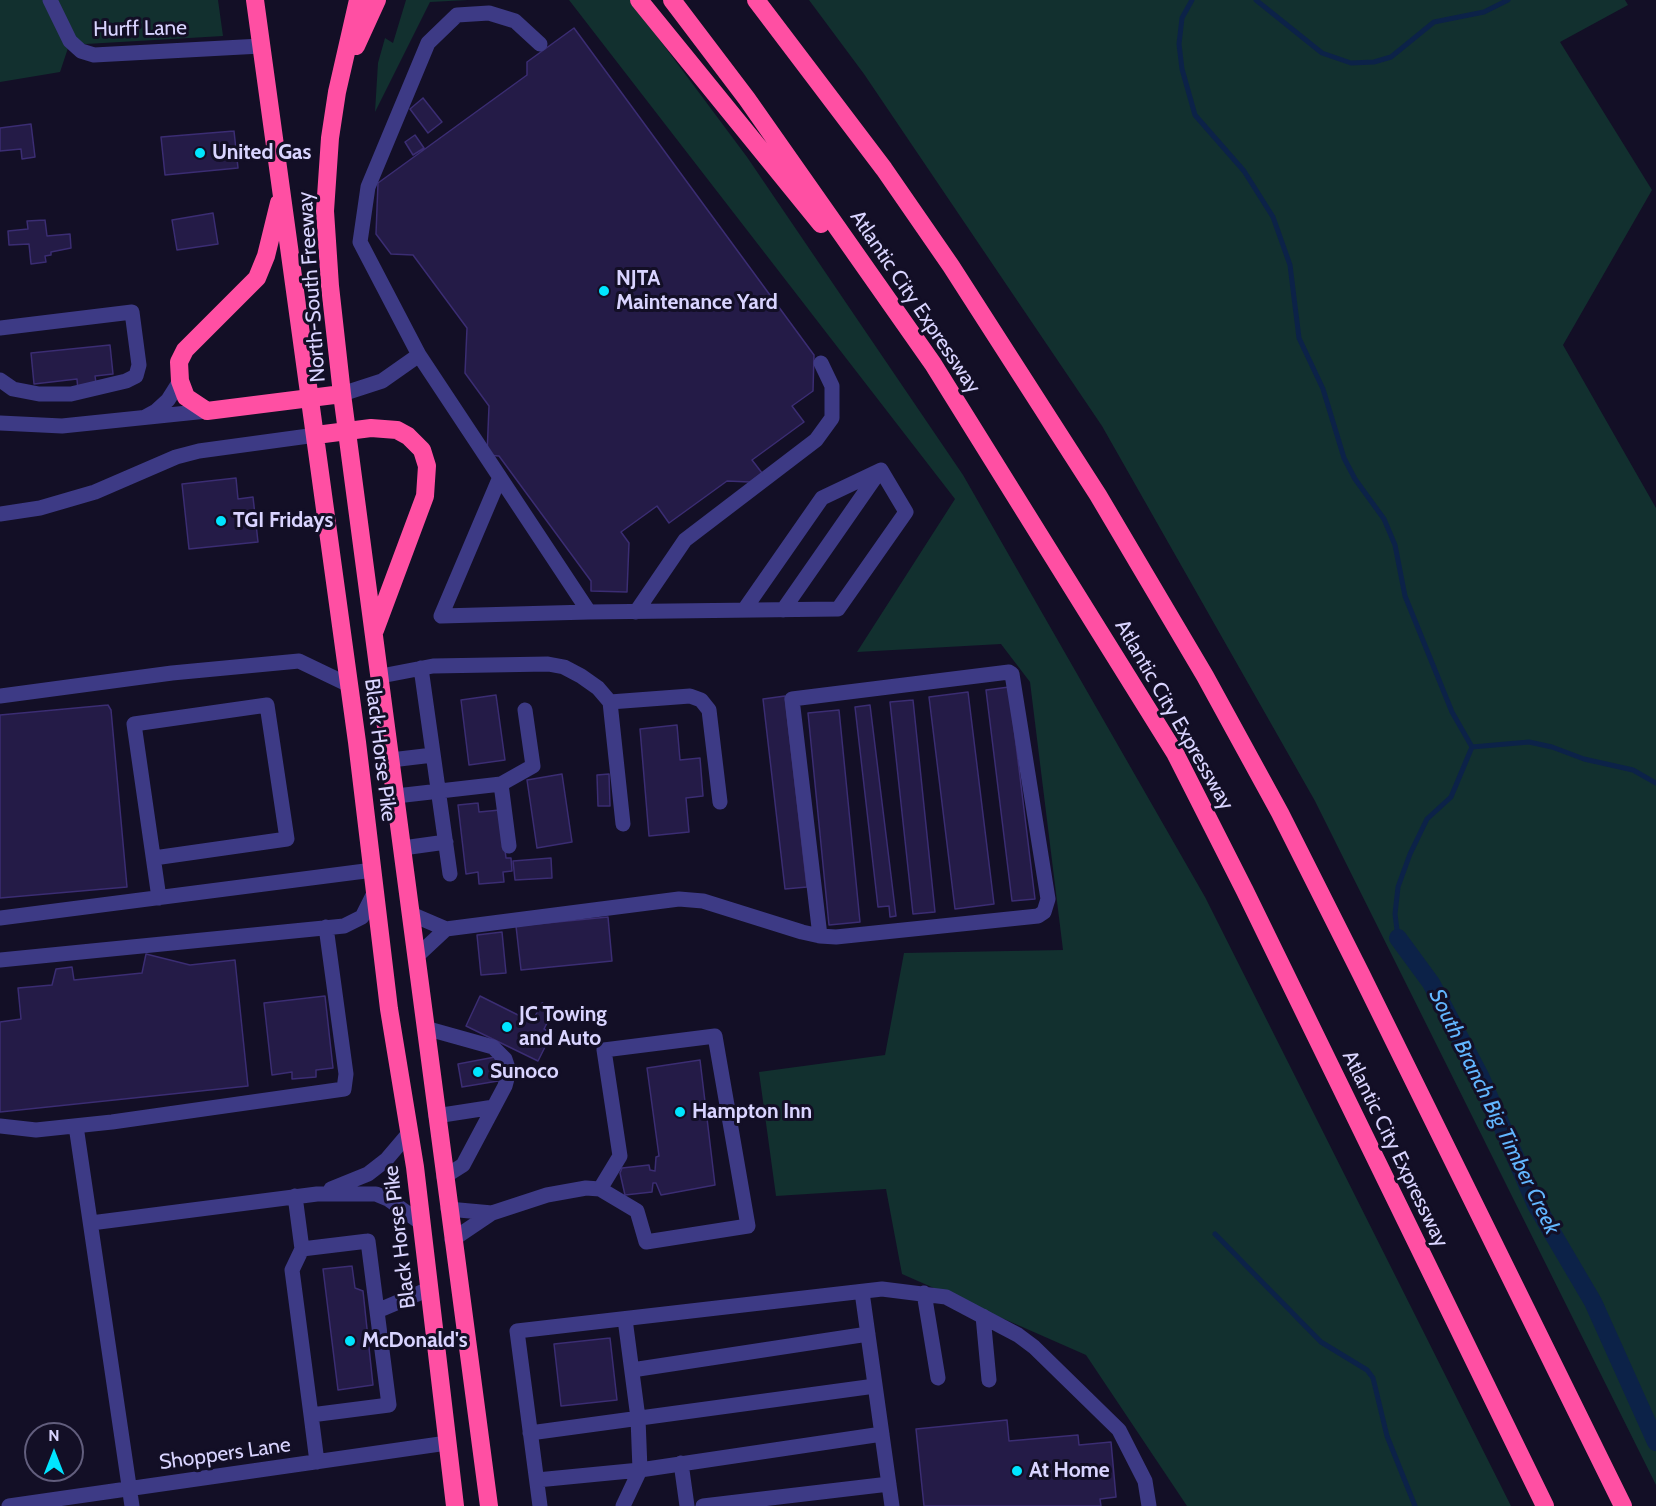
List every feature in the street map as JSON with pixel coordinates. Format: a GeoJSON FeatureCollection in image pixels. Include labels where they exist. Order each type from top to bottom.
{"type":"FeatureCollection","features":[{"type":"Feature","properties":{"kind":"highway","name":"Black Horse Pike"},"geometry":{"type":"LineString","coordinates":[[255,0],[311,397],[389,1009],[421,1223],[455,1506]]}},
{"type":"Feature","properties":{"kind":"highway","name":"North-South Freeway"},"geometry":{"type":"LineString","coordinates":[[342,394],[325,211],[337,92],[358,0]]}},
{"type":"Feature","properties":{"kind":"highway"},"geometry":{"type":"LineString","coordinates":[[337,92],[377,0]]}},
{"type":"Feature","properties":{"kind":"highway"},"geometry":{"type":"LineString","coordinates":[[639,0],[933,364]]}},
{"type":"Feature","properties":{"kind":"highway","name":"Atlantic City Expressway"},"geometry":{"type":"LineString","coordinates":[[672,0],[747,99],[933,364],[1175,753],[1245,891],[1545,1506]]}},
{"type":"Feature","properties":{"kind":"highway","name":"Atlantic City Expressway"},"geometry":{"type":"LineString","coordinates":[[756,0],[884,169],[957,276],[1098,495],[1205,676],[1280,813],[1356,963],[1623,1506]]}},
{"type":"Feature","properties":{"kind":"highway"},"geometry":{"type":"LineString","coordinates":[[282,193],[266,256],[257,278],[185,350],[179,362],[180,381],[186,397],[207,411],[342,394]]}},
{"type":"Feature","properties":{"kind":"highway","name":"Black Horse Pike"},"geometry":{"type":"LineString","coordinates":[[342,394],[381,676],[435,1116],[489,1506]]}},
{"type":"Feature","properties":{"kind":"highway"},"geometry":{"type":"LineString","coordinates":[[316,435],[346,430],[397,430],[408,436],[422,450],[427,466],[425,496],[375,632]]}},
{"type":"Feature","properties":{"kind":"street","name":"Hurff Lane"},"geometry":{"type":"LineString","coordinates":[[50,0],[70,41],[81,51],[94,55],[261,46]]}},
{"type":"Feature","properties":{"kind":"street"},"geometry":{"type":"LineString","coordinates":[[540,44],[515,21],[489,13],[457,15],[428,43],[368,187],[360,242],[419,355],[589,612]]}},
{"type":"Feature","properties":{"kind":"street"},"geometry":{"type":"LineString","coordinates":[[0,328],[132,312],[139,365],[136,376],[126,381],[71,394],[39,394],[13,389],[0,380]]}},
{"type":"Feature","properties":{"kind":"street"},"geometry":{"type":"LineString","coordinates":[[342,394],[382,381],[419,355]]}},
{"type":"Feature","properties":{"kind":"street"},"geometry":{"type":"LineString","coordinates":[[636,612],[685,540],[816,440],[832,418],[832,386],[821,363]]}},
{"type":"Feature","properties":{"kind":"street"},"geometry":{"type":"LineString","coordinates":[[138,420],[156,411],[168,400],[180,381]]}},
{"type":"Feature","properties":{"kind":"street"},"geometry":{"type":"LineString","coordinates":[[0,423],[62,426],[138,420],[207,411]]}},
{"type":"Feature","properties":{"kind":"street"},"geometry":{"type":"LineString","coordinates":[[0,514],[40,508],[95,492],[176,457],[199,451],[316,435]]}},
{"type":"Feature","properties":{"kind":"street"},"geometry":{"type":"LineString","coordinates":[[500,477],[441,616],[838,609],[906,512],[880,470]]}},
{"type":"Feature","properties":{"kind":"street"},"geometry":{"type":"LineString","coordinates":[[744,610],[822,498],[880,470]]}},
{"type":"Feature","properties":{"kind":"street"},"geometry":{"type":"LineString","coordinates":[[783,610],[880,470]]}},
{"type":"Feature","properties":{"kind":"street"},"geometry":{"type":"LineString","coordinates":[[0,696],[172,673],[299,661],[349,685]]}},
{"type":"Feature","properties":{"kind":"street"},"geometry":{"type":"LineString","coordinates":[[381,676],[422,668],[548,664],[564,667],[598,688],[610,702],[623,824]]}},
{"type":"Feature","properties":{"kind":"street"},"geometry":{"type":"LineString","coordinates":[[422,668],[450,874]]}},
{"type":"Feature","properties":{"kind":"street"},"geometry":{"type":"LineString","coordinates":[[411,914],[446,929],[679,899],[703,902],[820,936],[848,936],[1038,915],[1044,912],[1048,900],[1012,674],[962,677],[792,699],[820,936]]}},
{"type":"Feature","properties":{"kind":"street"},"geometry":{"type":"LineString","coordinates":[[610,702],[690,696],[701,700],[709,710],[720,802]]}},
{"type":"Feature","properties":{"kind":"street"},"geometry":{"type":"LineString","coordinates":[[154,858],[287,839],[267,705],[134,724],[159,898]]}},
{"type":"Feature","properties":{"kind":"street"},"geometry":{"type":"LineString","coordinates":[[396,796],[501,784],[533,766],[525,710]]}},
{"type":"Feature","properties":{"kind":"street"},"geometry":{"type":"LineString","coordinates":[[391,760],[433,755]]}},
{"type":"Feature","properties":{"kind":"street"},"geometry":{"type":"LineString","coordinates":[[501,784],[509,846]]}},
{"type":"Feature","properties":{"kind":"street"},"geometry":{"type":"LineString","coordinates":[[403,848],[446,842]]}},
{"type":"Feature","properties":{"kind":"street"},"geometry":{"type":"LineString","coordinates":[[0,918],[373,870]]}},
{"type":"Feature","properties":{"kind":"street"},"geometry":{"type":"LineString","coordinates":[[0,960],[344,926],[362,917],[375,891]]}},
{"type":"Feature","properties":{"kind":"street"},"geometry":{"type":"LineString","coordinates":[[0,1126],[36,1130],[76,1126],[344,1089],[346,1074],[326,927]]}},
{"type":"Feature","properties":{"kind":"street"},"geometry":{"type":"LineString","coordinates":[[416,957],[446,929]]}},
{"type":"Feature","properties":{"kind":"street"},"geometry":{"type":"LineString","coordinates":[[425,1028],[493,1047],[505,1059],[509,1071],[494,1107],[463,1165],[444,1177]]}},
{"type":"Feature","properties":{"kind":"street"},"geometry":{"type":"LineString","coordinates":[[452,1240],[492,1213],[547,1195],[586,1188],[600,1189],[637,1211],[646,1242],[748,1226],[715,1036],[604,1050],[620,1156],[600,1189]]}},
{"type":"Feature","properties":{"kind":"street"},"geometry":{"type":"LineString","coordinates":[[435,1116],[494,1107]]}},
{"type":"Feature","properties":{"kind":"street"},"geometry":{"type":"LineString","coordinates":[[76,1126],[132,1506]]}},
{"type":"Feature","properties":{"kind":"street"},"geometry":{"type":"LineString","coordinates":[[317,1194],[368,1174],[386,1160],[409,1133]]}},
{"type":"Feature","properties":{"kind":"street"},"geometry":{"type":"LineString","coordinates":[[91,1223],[317,1194],[376,1194],[388,1199],[421,1223]]}},
{"type":"Feature","properties":{"kind":"street"},"geometry":{"type":"LineString","coordinates":[[295,1196],[302,1249],[292,1270],[317,1462]]}},
{"type":"Feature","properties":{"kind":"street"},"geometry":{"type":"LineString","coordinates":[[448,1209],[492,1213]]}},
{"type":"Feature","properties":{"kind":"street"},"geometry":{"type":"LineString","coordinates":[[302,1249],[368,1241],[389,1405],[311,1415]]}},
{"type":"Feature","properties":{"kind":"street"},"geometry":{"type":"LineString","coordinates":[[377,1311],[429,1289]]}},
{"type":"Feature","properties":{"kind":"street"},"geometry":{"type":"LineString","coordinates":[[540,1506],[517,1331],[882,1289],[946,1297],[1018,1335],[1034,1347],[1119,1430],[1145,1481],[1149,1506]]}},
{"type":"Feature","properties":{"kind":"street"},"geometry":{"type":"LineString","coordinates":[[862,1292],[892,1506]]}},
{"type":"Feature","properties":{"kind":"street"},"geometry":{"type":"LineString","coordinates":[[924,1293],[938,1378]]}},
{"type":"Feature","properties":{"kind":"street"},"geometry":{"type":"LineString","coordinates":[[983,1316],[989,1380]]}},
{"type":"Feature","properties":{"kind":"street"},"geometry":{"type":"LineString","coordinates":[[623,1506],[640,1470],[638,1418],[625,1319]]}},
{"type":"Feature","properties":{"kind":"street"},"geometry":{"type":"LineString","coordinates":[[632,1370],[868,1334]]}},
{"type":"Feature","properties":{"kind":"street"},"geometry":{"type":"LineString","coordinates":[[530,1433],[875,1386]]}},
{"type":"Feature","properties":{"kind":"street"},"geometry":{"type":"LineString","coordinates":[[537,1480],[640,1470],[882,1434]]}},
{"type":"Feature","properties":{"kind":"street","name":"Shoppers Lane"},"geometry":{"type":"LineString","coordinates":[[9,1506],[447,1443]]}},
{"type":"Feature","properties":{"kind":"street"},"geometry":{"type":"LineString","coordinates":[[681,1463],[687,1506]]}},
{"type":"Feature","properties":{"kind":"street"},"geometry":{"type":"LineString","coordinates":[[703,1506],[889,1484]]}},
{"type":"Feature","properties":{"kind":"green space"},"geometry":{"type":"Polygon","coordinates":[[[0,0],[218,0],[223,36],[69,45],[60,72],[0,82],[0,0]]]}},
{"type":"Feature","properties":{"kind":"green space"},"geometry":{"type":"Polygon","coordinates":[[[406,0],[468,0],[430,2],[375,112],[378,63],[385,38],[393,43],[406,0]]]}},
{"type":"Feature","properties":{"kind":"green space"},"geometry":{"type":"Polygon","coordinates":[[[569,0],[630,0],[747,157],[963,475],[1205,897],[1511,1506],[1187,1506],[1086,1355],[902,1274],[886,1189],[776,1196],[759,1072],[885,1055],[904,953],[1063,950],[1030,682],[1001,644],[857,652],[955,499],[569,0]]]}},
{"type":"Feature","properties":{"kind":"green space"},"geometry":{"type":"Polygon","coordinates":[[[809,0],[1625,0],[1628,5],[1560,42],[1652,190],[1563,345],[1656,508],[1656,1485],[1315,801],[1102,426],[864,74],[809,0]]]}},
{"type":"Feature","properties":{"kind":"building","name":"NJTA Maintenance Yard"},"geometry":{"type":"Polygon","coordinates":[[[574,28],[814,355],[813,391],[792,406],[804,422],[752,460],[762,473],[750,482],[727,481],[669,523],[657,506],[621,532],[629,543],[627,592],[591,591],[591,581],[499,456],[487,455],[489,406],[465,373],[467,328],[413,255],[391,254],[376,234],[378,183],[527,75],[527,62],[574,28]]]}},
{"type":"Feature","properties":{"kind":"building"},"geometry":{"type":"Polygon","coordinates":[[[423,98],[442,122],[428,133],[410,109],[423,98]]]}},
{"type":"Feature","properties":{"kind":"building"},"geometry":{"type":"Polygon","coordinates":[[[31,124],[35,157],[22,159],[21,149],[0,151],[0,128],[31,124]]]}},
{"type":"Feature","properties":{"kind":"building"},"geometry":{"type":"Polygon","coordinates":[[[234,131],[238,168],[165,175],[161,137],[234,131]]]}},
{"type":"Feature","properties":{"kind":"building"},"geometry":{"type":"Polygon","coordinates":[[[415,135],[424,148],[413,155],[405,142],[415,135]]]}},
{"type":"Feature","properties":{"kind":"building"},"geometry":{"type":"Polygon","coordinates":[[[213,213],[218,244],[177,250],[172,220],[213,213]]]}},
{"type":"Feature","properties":{"kind":"building"},"geometry":{"type":"Polygon","coordinates":[[[45,220],[47,236],[70,234],[71,248],[51,252],[51,255],[45,256],[46,262],[31,264],[29,244],[9,245],[8,231],[28,229],[27,221],[45,220]]]}},
{"type":"Feature","properties":{"kind":"building"},"geometry":{"type":"Polygon","coordinates":[[[110,345],[113,374],[95,376],[97,389],[78,391],[77,379],[34,384],[31,353],[110,345]]]}},
{"type":"Feature","properties":{"kind":"building","name":"TGI Fridays"},"geometry":{"type":"Polygon","coordinates":[[[236,478],[238,499],[253,497],[258,542],[189,549],[182,484],[236,478]]]}},
{"type":"Feature","properties":{"kind":"building"},"geometry":{"type":"Polygon","coordinates":[[[1009,687],[1035,899],[1012,901],[986,690],[1009,687]]]}},
{"type":"Feature","properties":{"kind":"building"},"geometry":{"type":"Polygon","coordinates":[[[968,692],[994,904],[955,909],[929,697],[968,692]]]}},
{"type":"Feature","properties":{"kind":"building"},"geometry":{"type":"Polygon","coordinates":[[[496,695],[505,760],[469,765],[461,700],[496,695]]]}},
{"type":"Feature","properties":{"kind":"building"},"geometry":{"type":"Polygon","coordinates":[[[785,696],[807,887],[785,889],[763,699],[785,696]]]}},
{"type":"Feature","properties":{"kind":"building"},"geometry":{"type":"Polygon","coordinates":[[[913,700],[935,912],[913,914],[890,702],[913,700]]]}},
{"type":"Feature","properties":{"kind":"building"},"geometry":{"type":"Polygon","coordinates":[[[108,705],[111,710],[127,887],[0,898],[0,715],[108,705]]]}},
{"type":"Feature","properties":{"kind":"building"},"geometry":{"type":"Polygon","coordinates":[[[870,705],[896,916],[890,917],[889,906],[878,907],[855,707],[870,705]]]}},
{"type":"Feature","properties":{"kind":"building"},"geometry":{"type":"Polygon","coordinates":[[[839,710],[860,922],[829,925],[808,713],[839,710]]]}},
{"type":"Feature","properties":{"kind":"building"},"geometry":{"type":"Polygon","coordinates":[[[677,725],[680,760],[700,758],[703,796],[686,798],[689,832],[649,836],[640,729],[677,725]]]}},
{"type":"Feature","properties":{"kind":"building"},"geometry":{"type":"Polygon","coordinates":[[[562,774],[572,842],[537,848],[527,780],[562,774]]]}},
{"type":"Feature","properties":{"kind":"building"},"geometry":{"type":"Polygon","coordinates":[[[609,774],[610,806],[598,806],[597,775],[609,774]]]}},
{"type":"Feature","properties":{"kind":"building"},"geometry":{"type":"Polygon","coordinates":[[[478,803],[479,812],[500,810],[506,858],[511,858],[512,871],[503,872],[504,882],[479,884],[478,872],[466,874],[458,805],[478,803]]]}},
{"type":"Feature","properties":{"kind":"building"},"geometry":{"type":"Polygon","coordinates":[[[551,858],[552,878],[515,880],[513,861],[551,858]]]}},
{"type":"Feature","properties":{"kind":"building"},"geometry":{"type":"Polygon","coordinates":[[[608,917],[612,961],[521,970],[516,926],[608,917]]]}},
{"type":"Feature","properties":{"kind":"building"},"geometry":{"type":"Polygon","coordinates":[[[502,932],[506,973],[481,975],[477,935],[502,932]]]}},
{"type":"Feature","properties":{"kind":"building"},"geometry":{"type":"Polygon","coordinates":[[[146,954],[190,965],[235,960],[248,1086],[0,1112],[0,1022],[21,1019],[18,988],[52,985],[56,969],[72,967],[74,980],[142,973],[146,954]]]}},
{"type":"Feature","properties":{"kind":"building"},"geometry":{"type":"Polygon","coordinates":[[[325,996],[333,1068],[316,1070],[316,1077],[292,1079],[292,1072],[272,1075],[264,1003],[325,996]]]}},
{"type":"Feature","properties":{"kind":"building","name":"JC Towing and Auto"},"geometry":{"type":"Polygon","coordinates":[[[480,996],[532,1022],[542,1003],[554,1009],[544,1029],[552,1033],[538,1061],[466,1026],[480,996]]]}},
{"type":"Feature","properties":{"kind":"building"},"geometry":{"type":"Polygon","coordinates":[[[495,1057],[498,1081],[462,1087],[458,1064],[495,1057]]]}},
{"type":"Feature","properties":{"kind":"building","name":"Hampton Inn"},"geometry":{"type":"Polygon","coordinates":[[[700,1060],[715,1185],[661,1195],[656,1183],[653,1183],[652,1192],[625,1195],[620,1173],[622,1168],[649,1165],[650,1170],[655,1171],[656,1157],[659,1156],[647,1068],[700,1060]]]}},
{"type":"Feature","properties":{"kind":"building","name":"McDonald's"},"geometry":{"type":"Polygon","coordinates":[[[352,1266],[355,1288],[363,1291],[373,1385],[338,1390],[323,1269],[352,1266]]]}},
{"type":"Feature","properties":{"kind":"building"},"geometry":{"type":"Polygon","coordinates":[[[610,1338],[617,1400],[561,1406],[554,1344],[610,1338]]]}},
{"type":"Feature","properties":{"kind":"building","name":"At Home"},"geometry":{"type":"Polygon","coordinates":[[[1007,1420],[1009,1441],[1078,1435],[1079,1445],[1111,1442],[1116,1497],[1100,1499],[1101,1506],[924,1506],[916,1429],[1007,1420]]]}},
{"type":"Feature","properties":{"kind":"waterway","name":"South Branch Big Timber Creek"},"geometry":{"type":"LineString","coordinates":[[1192,0],[1182,18],[1179,44],[1182,69],[1195,115],[1244,171],[1273,217],[1290,265],[1299,338],[1323,389],[1344,458],[1355,479],[1384,519],[1395,545],[1405,596],[1452,712],[1472,747]]}},
{"type":"Feature","properties":{"kind":"waterway"},"geometry":{"type":"LineString","coordinates":[[1256,0],[1322,53],[1351,63],[1374,62],[1391,57],[1434,22],[1484,12],[1508,0]]}},
{"type":"Feature","properties":{"kind":"waterway"},"geometry":{"type":"LineString","coordinates":[[1472,747],[1529,742],[1552,747],[1584,759],[1633,770],[1656,783]]}},
{"type":"Feature","properties":{"kind":"waterway","name":"South Branch Big Timber Creek"},"geometry":{"type":"LineString","coordinates":[[1398,938],[1395,914],[1398,887],[1410,854],[1427,819],[1451,797],[1472,747]]}},
{"type":"Feature","properties":{"kind":"waterway","name":"South Branch Big Timber Creek"},"geometry":{"type":"LineString","coordinates":[[1398,938],[1431,983],[1481,1078],[1536,1205],[1593,1302],[1656,1442]]}},
{"type":"Feature","properties":{"kind":"waterway"},"geometry":{"type":"LineString","coordinates":[[1215,1234],[1321,1342],[1367,1370],[1373,1378],[1387,1436],[1415,1506]]}},
{"type":"Feature","properties":{"kind":"place","name":"United Gas"},"geometry":{"type":"Point","coordinates":[200,153]}},
{"type":"Feature","properties":{"kind":"place","name":"NJTA Maintenance Yard"},"geometry":{"type":"Point","coordinates":[604,291]}},
{"type":"Feature","properties":{"kind":"place","name":"TGI Fridays"},"geometry":{"type":"Point","coordinates":[221,521]}},
{"type":"Feature","properties":{"kind":"place","name":"JC Towing and Auto"},"geometry":{"type":"Point","coordinates":[507,1027]}},
{"type":"Feature","properties":{"kind":"place","name":"Sunoco"},"geometry":{"type":"Point","coordinates":[478,1072]}},
{"type":"Feature","properties":{"kind":"place","name":"Hampton Inn"},"geometry":{"type":"Point","coordinates":[680,1112]}},
{"type":"Feature","properties":{"kind":"place","name":"McDonald's"},"geometry":{"type":"Point","coordinates":[350,1341]}},
{"type":"Feature","properties":{"kind":"place","name":"At Home"},"geometry":{"type":"Point","coordinates":[1017,1471]}}]}
